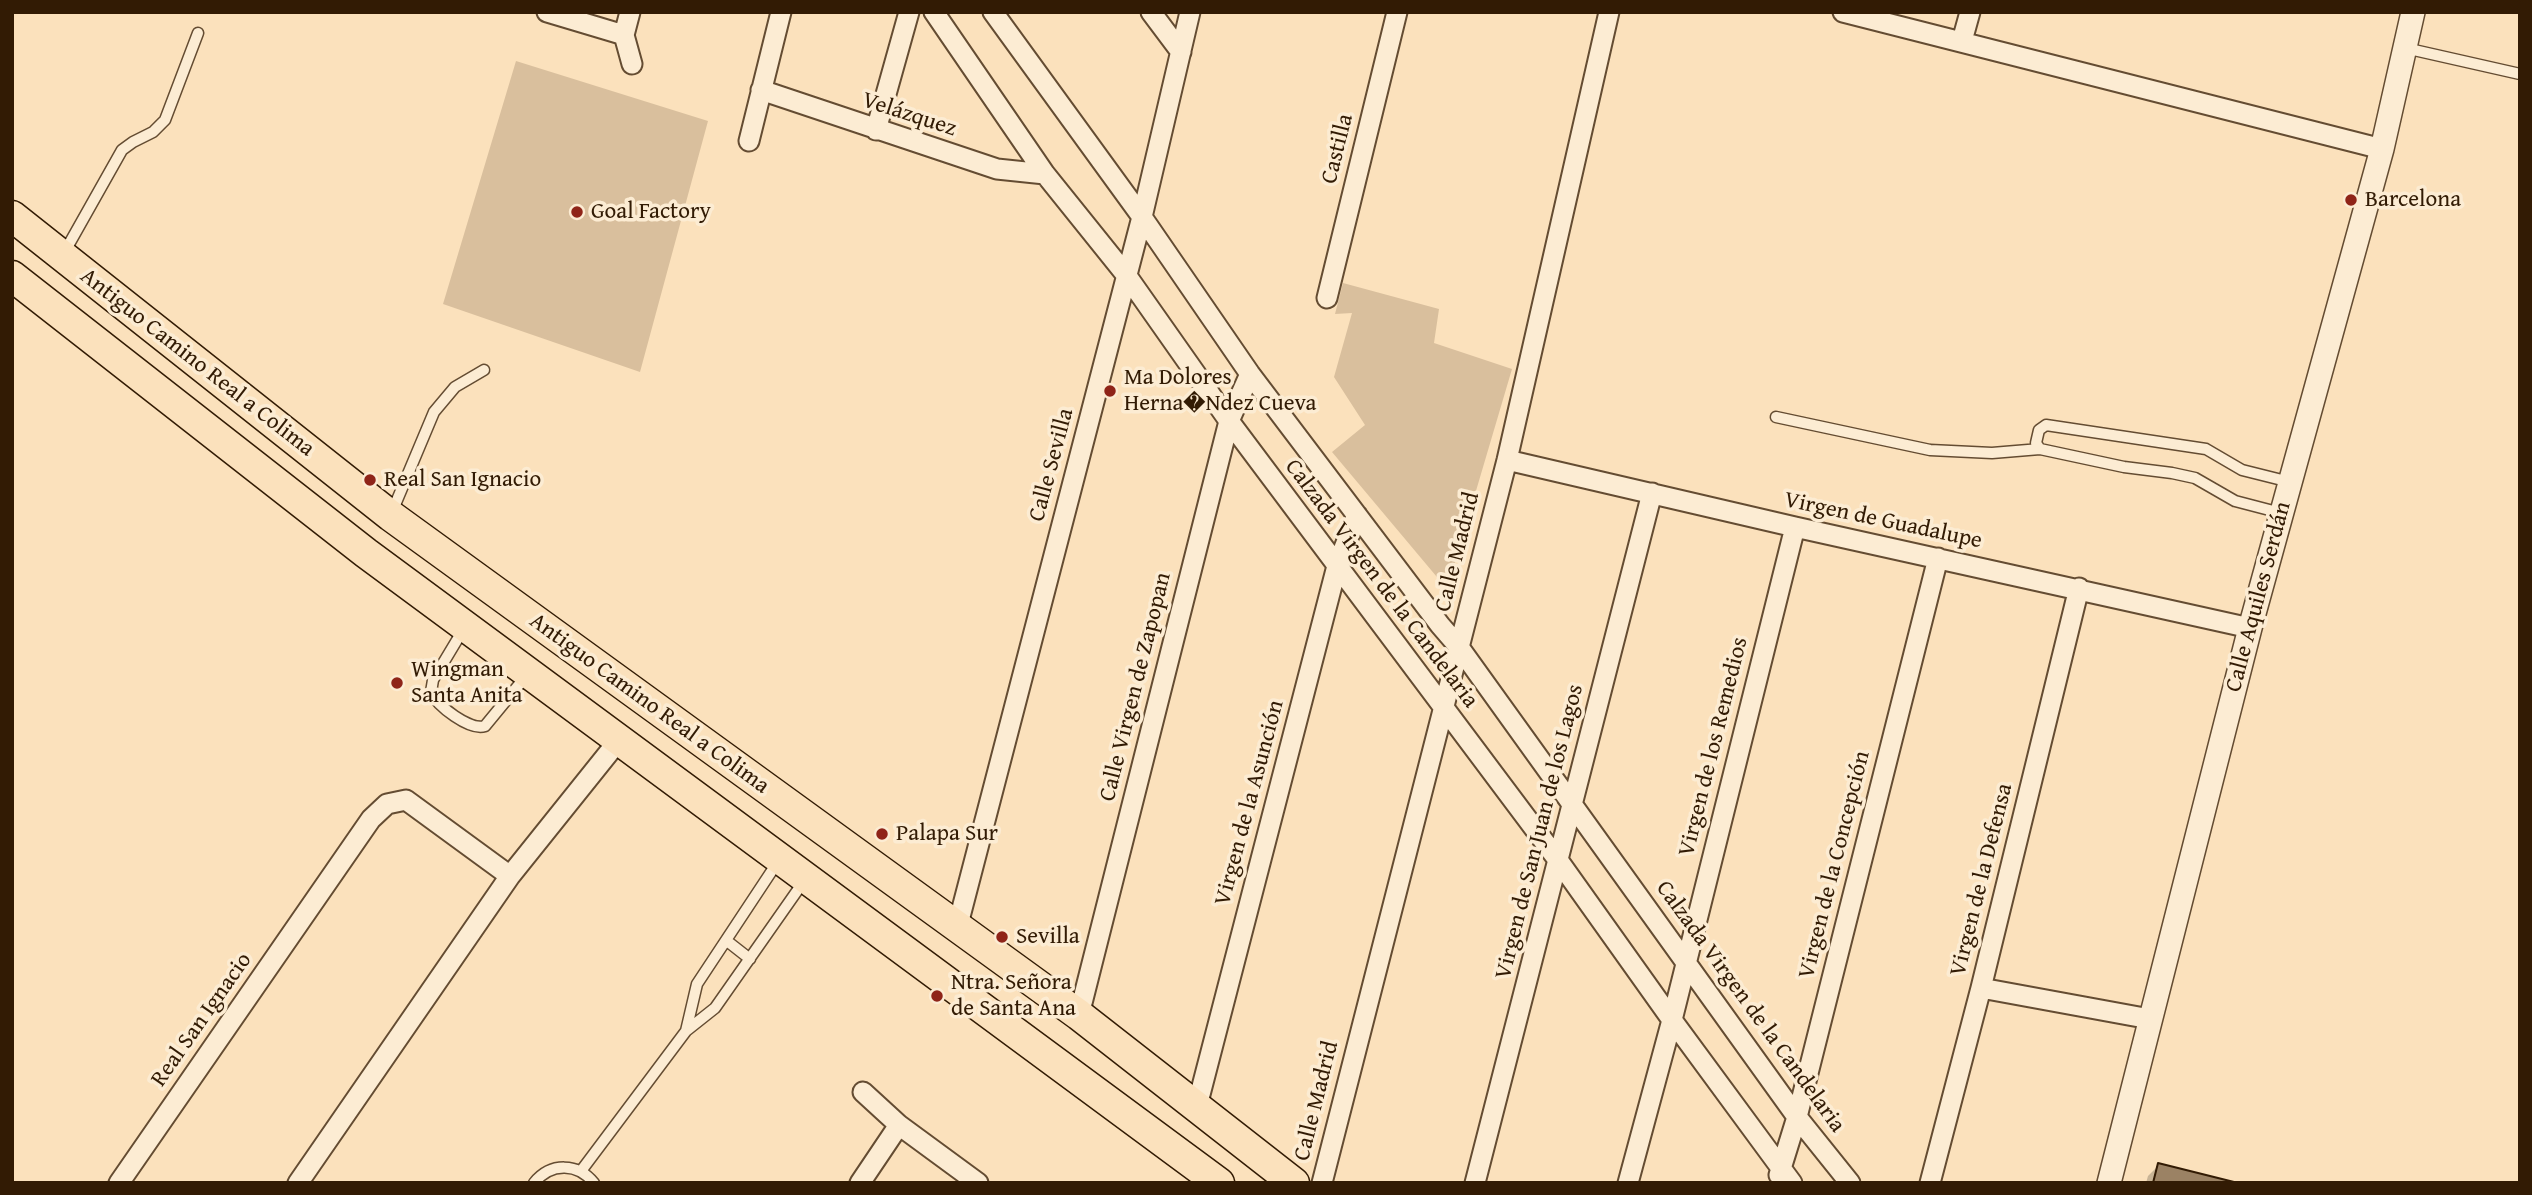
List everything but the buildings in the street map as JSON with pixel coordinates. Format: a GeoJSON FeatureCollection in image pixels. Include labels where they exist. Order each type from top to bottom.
{"type":"FeatureCollection","features":[{"type":"Feature","properties":{"kind":"main road","name":"Antiguo Camino Real a Colima"},"geometry":{"type":"LineString","coordinates":[[12,216],[391,516],[1079,1015],[1294,1183]]}},
{"type":"Feature","properties":{"kind":"main road","name":"Antiguo Camino Real a Colima"},"geometry":{"type":"LineString","coordinates":[[12,276],[366,553],[807,876],[1219,1183]]}},
{"type":"Feature","properties":{"kind":"street"},"geometry":{"type":"LineString","coordinates":[[547,12],[624,35]]}},
{"type":"Feature","properties":{"kind":"street"},"geometry":{"type":"LineString","coordinates":[[630,12],[624,35],[632,64]]}},
{"type":"Feature","properties":{"kind":"street"},"geometry":{"type":"LineString","coordinates":[[749,141],[781,12]]}},
{"type":"Feature","properties":{"kind":"street"},"geometry":{"type":"LineString","coordinates":[[876,130],[909,12]]}},
{"type":"Feature","properties":{"kind":"street","name":"Calzada Virgen de la Candelaria"},"geometry":{"type":"LineString","coordinates":[[934,12],[1045,174],[1127,276],[1229,421],[1558,860],[1784,1178]]}},
{"type":"Feature","properties":{"kind":"street","name":"Calzada Virgen de la Candelaria"},"geometry":{"type":"LineString","coordinates":[[993,12],[1142,217],[1250,374],[1459,647],[1797,1117],[1850,1183]]}},
{"type":"Feature","properties":{"kind":"street"},"geometry":{"type":"LineString","coordinates":[[1152,12],[1181,52]]}},
{"type":"Feature","properties":{"kind":"street","name":"Calle Sevilla"},"geometry":{"type":"LineString","coordinates":[[957,929],[1142,217],[1190,12]]}},
{"type":"Feature","properties":{"kind":"street","name":"Castilla"},"geometry":{"type":"LineString","coordinates":[[1327,298],[1397,12]]}},
{"type":"Feature","properties":{"kind":"street","name":"Calle Madrid"},"geometry":{"type":"LineString","coordinates":[[1322,1183],[1507,460],[1609,12]]}},
{"type":"Feature","properties":{"kind":"street"},"geometry":{"type":"LineString","coordinates":[[1843,12],[2382,149]]}},
{"type":"Feature","properties":{"kind":"street"},"geometry":{"type":"LineString","coordinates":[[1962,41],[1970,12]]}},
{"type":"Feature","properties":{"kind":"street","name":"Calle Aquiles Serdán"},"geometry":{"type":"LineString","coordinates":[[2109,1183],[2250,628],[2382,149],[2413,12]]}},
{"type":"Feature","properties":{"kind":"street","name":"Velázquez"},"geometry":{"type":"LineString","coordinates":[[761,90],[997,169],[1045,174]]}},
{"type":"Feature","properties":{"kind":"street","name":"Calle Virgen de Zapopan"},"geometry":{"type":"LineString","coordinates":[[1079,1015],[1229,421],[1250,374]]}},
{"type":"Feature","properties":{"kind":"street","name":"Virgen de Guadalupe"},"geometry":{"type":"LineString","coordinates":[[1507,460],[2250,628]]}},
{"type":"Feature","properties":{"kind":"street","name":"Virgen de San Juan de los Lagos"},"geometry":{"type":"LineString","coordinates":[[1475,1183],[1652,493]]}},
{"type":"Feature","properties":{"kind":"street","name":"Virgen de la Asunción"},"geometry":{"type":"LineString","coordinates":[[1197,1106],[1337,566],[1357,515]]}},
{"type":"Feature","properties":{"kind":"street","name":"Virgen de los Remedios"},"geometry":{"type":"LineString","coordinates":[[1628,1183],[1672,1020],[1795,527]]}},
{"type":"Feature","properties":{"kind":"street","name":"Virgen de la Concepción"},"geometry":{"type":"LineString","coordinates":[[1784,1178],[1937,558]]}},
{"type":"Feature","properties":{"kind":"street","name":"Virgen de la Defensa"},"geometry":{"type":"LineString","coordinates":[[1930,1183],[1981,988],[2079,588]]}},
{"type":"Feature","properties":{"kind":"street"},"geometry":{"type":"LineString","coordinates":[[298,1183],[510,876],[619,740]]}},
{"type":"Feature","properties":{"kind":"street","name":"Real San Ignacio"},"geometry":{"type":"LineString","coordinates":[[119,1183],[371,819],[387,804],[406,800],[510,876]]}},
{"type":"Feature","properties":{"kind":"street"},"geometry":{"type":"LineString","coordinates":[[1981,988],[2150,1019]]}},
{"type":"Feature","properties":{"kind":"street"},"geometry":{"type":"LineString","coordinates":[[863,1092],[899,1125],[978,1183]]}},
{"type":"Feature","properties":{"kind":"street"},"geometry":{"type":"LineString","coordinates":[[860,1183],[899,1125]]}},
{"type":"Feature","properties":{"kind":"lane"},"geometry":{"type":"LineString","coordinates":[[62,257],[122,150],[153,132],[165,120],[198,33]]}},
{"type":"Feature","properties":{"kind":"lane"},"geometry":{"type":"LineString","coordinates":[[2405,48],[2520,74]]}},
{"type":"Feature","properties":{"kind":"lane"},"geometry":{"type":"LineString","coordinates":[[391,516],[434,412],[455,387],[484,370]]}},
{"type":"Feature","properties":{"kind":"lane"},"geometry":{"type":"LineString","coordinates":[[1776,417],[1930,450],[1992,453],[2040,449],[2124,467],[2194,478],[2235,501],[2282,513]]}},
{"type":"Feature","properties":{"kind":"lane"},"geometry":{"type":"LineString","coordinates":[[2040,449],[2036,443],[2039,429],[2046,425],[2206,449],[2242,470],[2291,482]]}},
{"type":"Feature","properties":{"kind":"lane"},"geometry":{"type":"LineString","coordinates":[[465,626],[433,680],[431,692],[437,702],[468,725],[479,728],[485,726],[529,673]]}},
{"type":"Feature","properties":{"kind":"lane"},"geometry":{"type":"LineString","coordinates":[[686,1031],[696,984],[781,857]]}},
{"type":"Feature","properties":{"kind":"lane"},"geometry":{"type":"LineString","coordinates":[[581,1171],[686,1031],[715,1008],[807,876]]}},
{"type":"Feature","properties":{"kind":"lane"},"geometry":{"type":"LineString","coordinates":[[727,941],[750,959]]}},
{"type":"Feature","properties":{"kind":"lane"},"geometry":{"type":"LineString","coordinates":[[534,1183],[545,1172],[554,1168],[581,1171],[594,1183]]}},
{"type":"Feature","properties":{"kind":"shaded area","name":"Goal Factory"},"geometry":{"type":"Polygon","coordinates":[[[516,61],[708,121],[640,372],[443,304],[516,61]]]}},
{"type":"Feature","properties":{"kind":"shaded area"},"geometry":{"type":"Polygon","coordinates":[[[1343,283],[1439,309],[1434,343],[1512,369],[1447,589],[1332,452],[1365,425],[1334,377],[1352,313],[1335,314],[1343,283]]]}},
{"type":"Feature","properties":{"kind":"place","name":"Barcelona"},"geometry":{"type":"Point","coordinates":[2351,200]}},
{"type":"Feature","properties":{"kind":"place","name":"Goal Factory"},"geometry":{"type":"Point","coordinates":[577,212]}},
{"type":"Feature","properties":{"kind":"place","name":"Ma Dolores Herna�Ndez Cueva"},"geometry":{"type":"Point","coordinates":[1110,391]}},
{"type":"Feature","properties":{"kind":"place","name":"Real San Ignacio"},"geometry":{"type":"Point","coordinates":[370,480]}},
{"type":"Feature","properties":{"kind":"place","name":"Wingman Santa Anita"},"geometry":{"type":"Point","coordinates":[397,683]}},
{"type":"Feature","properties":{"kind":"place","name":"Palapa Sur"},"geometry":{"type":"Point","coordinates":[882,834]}},
{"type":"Feature","properties":{"kind":"place","name":"Sevilla"},"geometry":{"type":"Point","coordinates":[1002,937]}},
{"type":"Feature","properties":{"kind":"place","name":"Ntra. Señora de Santa Ana"},"geometry":{"type":"Point","coordinates":[937,996]}}]}
